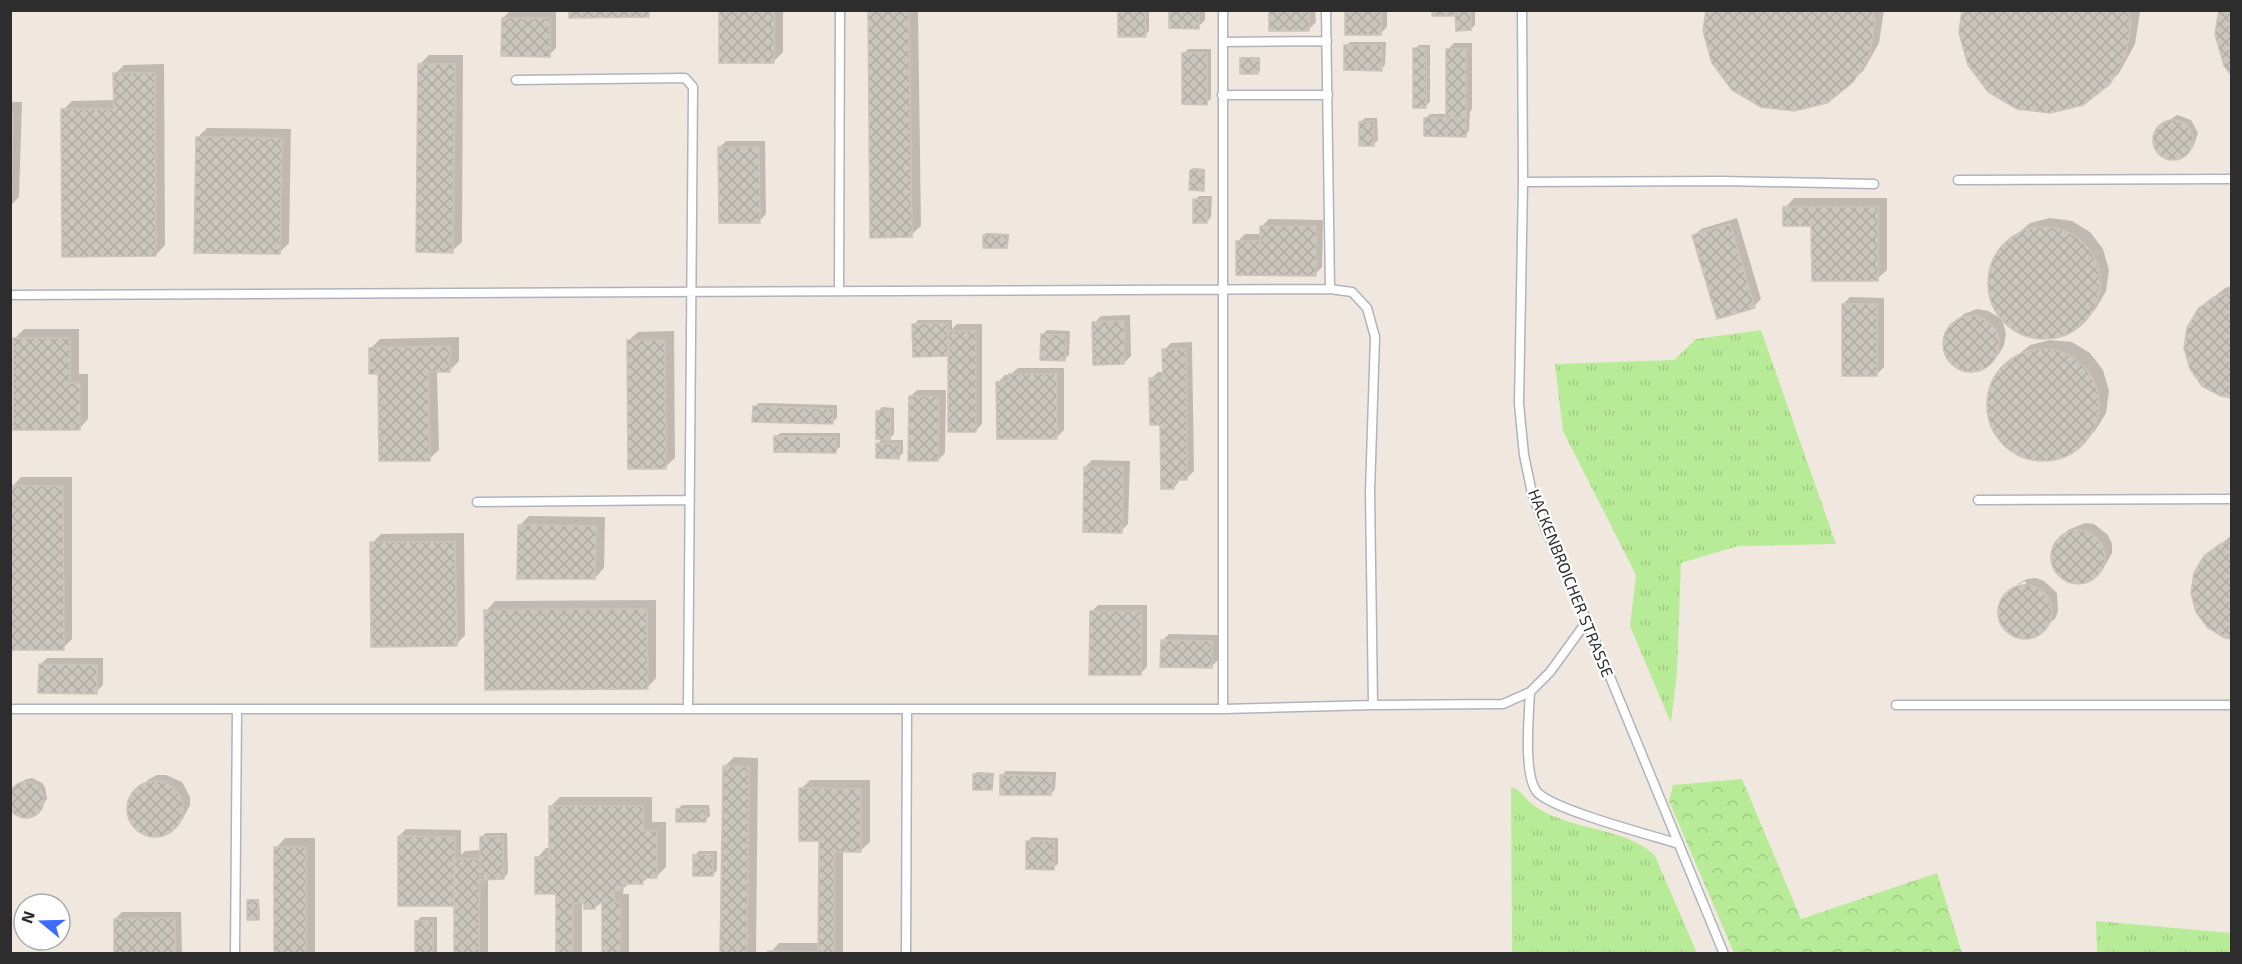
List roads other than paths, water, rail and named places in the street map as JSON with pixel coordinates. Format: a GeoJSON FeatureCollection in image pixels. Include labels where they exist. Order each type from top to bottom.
{"type":"FeatureCollection","features":[{"type":"Feature","properties":{"kind":"lane"},"geometry":{"type":"LineString","coordinates":[[838,290],[840,10]]}},
{"type":"Feature","properties":{"kind":"lane"},"geometry":{"type":"LineString","coordinates":[[1223,10],[1223,709]]}},
{"type":"Feature","properties":{"kind":"lane"},"geometry":{"type":"LineString","coordinates":[[1326,10],[1330,289]]}},
{"type":"Feature","properties":{"kind":"lane","name":"HACKENBROICHER STRASSE"},"geometry":{"type":"LineString","coordinates":[[1522,10],[1523,182],[1519,404],[1524,455],[1532,493],[1724,954]]}},
{"type":"Feature","properties":{"kind":"lane"},"geometry":{"type":"LineString","coordinates":[[1224,42],[1327,41]]}},
{"type":"Feature","properties":{"kind":"lane"},"geometry":{"type":"LineString","coordinates":[[516,80],[685,78],[693,87],[688,709]]}},
{"type":"Feature","properties":{"kind":"lane"},"geometry":{"type":"LineString","coordinates":[[1222,95],[1328,95]]}},
{"type":"Feature","properties":{"kind":"lane"},"geometry":{"type":"LineString","coordinates":[[1958,180],[2232,179]]}},
{"type":"Feature","properties":{"kind":"lane"},"geometry":{"type":"LineString","coordinates":[[1523,182],[1723,181],[1874,184]]}},
{"type":"Feature","properties":{"kind":"lane"},"geometry":{"type":"LineString","coordinates":[[10,295],[838,290],[1330,289],[1352,292],[1367,308],[1375,337],[1370,492],[1373,705]]}},
{"type":"Feature","properties":{"kind":"lane"},"geometry":{"type":"LineString","coordinates":[[1977,500],[2232,499]]}},
{"type":"Feature","properties":{"kind":"lane"},"geometry":{"type":"LineString","coordinates":[[477,502],[690,500]]}},
{"type":"Feature","properties":{"kind":"lane"},"geometry":{"type":"LineString","coordinates":[[10,709],[1223,709],[1503,704],[1530,692],[1550,672],[1587,621]]}},
{"type":"Feature","properties":{"kind":"lane"},"geometry":{"type":"LineString","coordinates":[[1530,692],[1528,766],[1536,791],[1556,805],[1679,844]]}},
{"type":"Feature","properties":{"kind":"lane"},"geometry":{"type":"LineString","coordinates":[[1896,705],[2232,705]]}},
{"type":"Feature","properties":{"kind":"lane"},"geometry":{"type":"LineString","coordinates":[[235,954],[237,709]]}},
{"type":"Feature","properties":{"kind":"lane"},"geometry":{"type":"LineString","coordinates":[[906,954],[907,710]]}}]}
